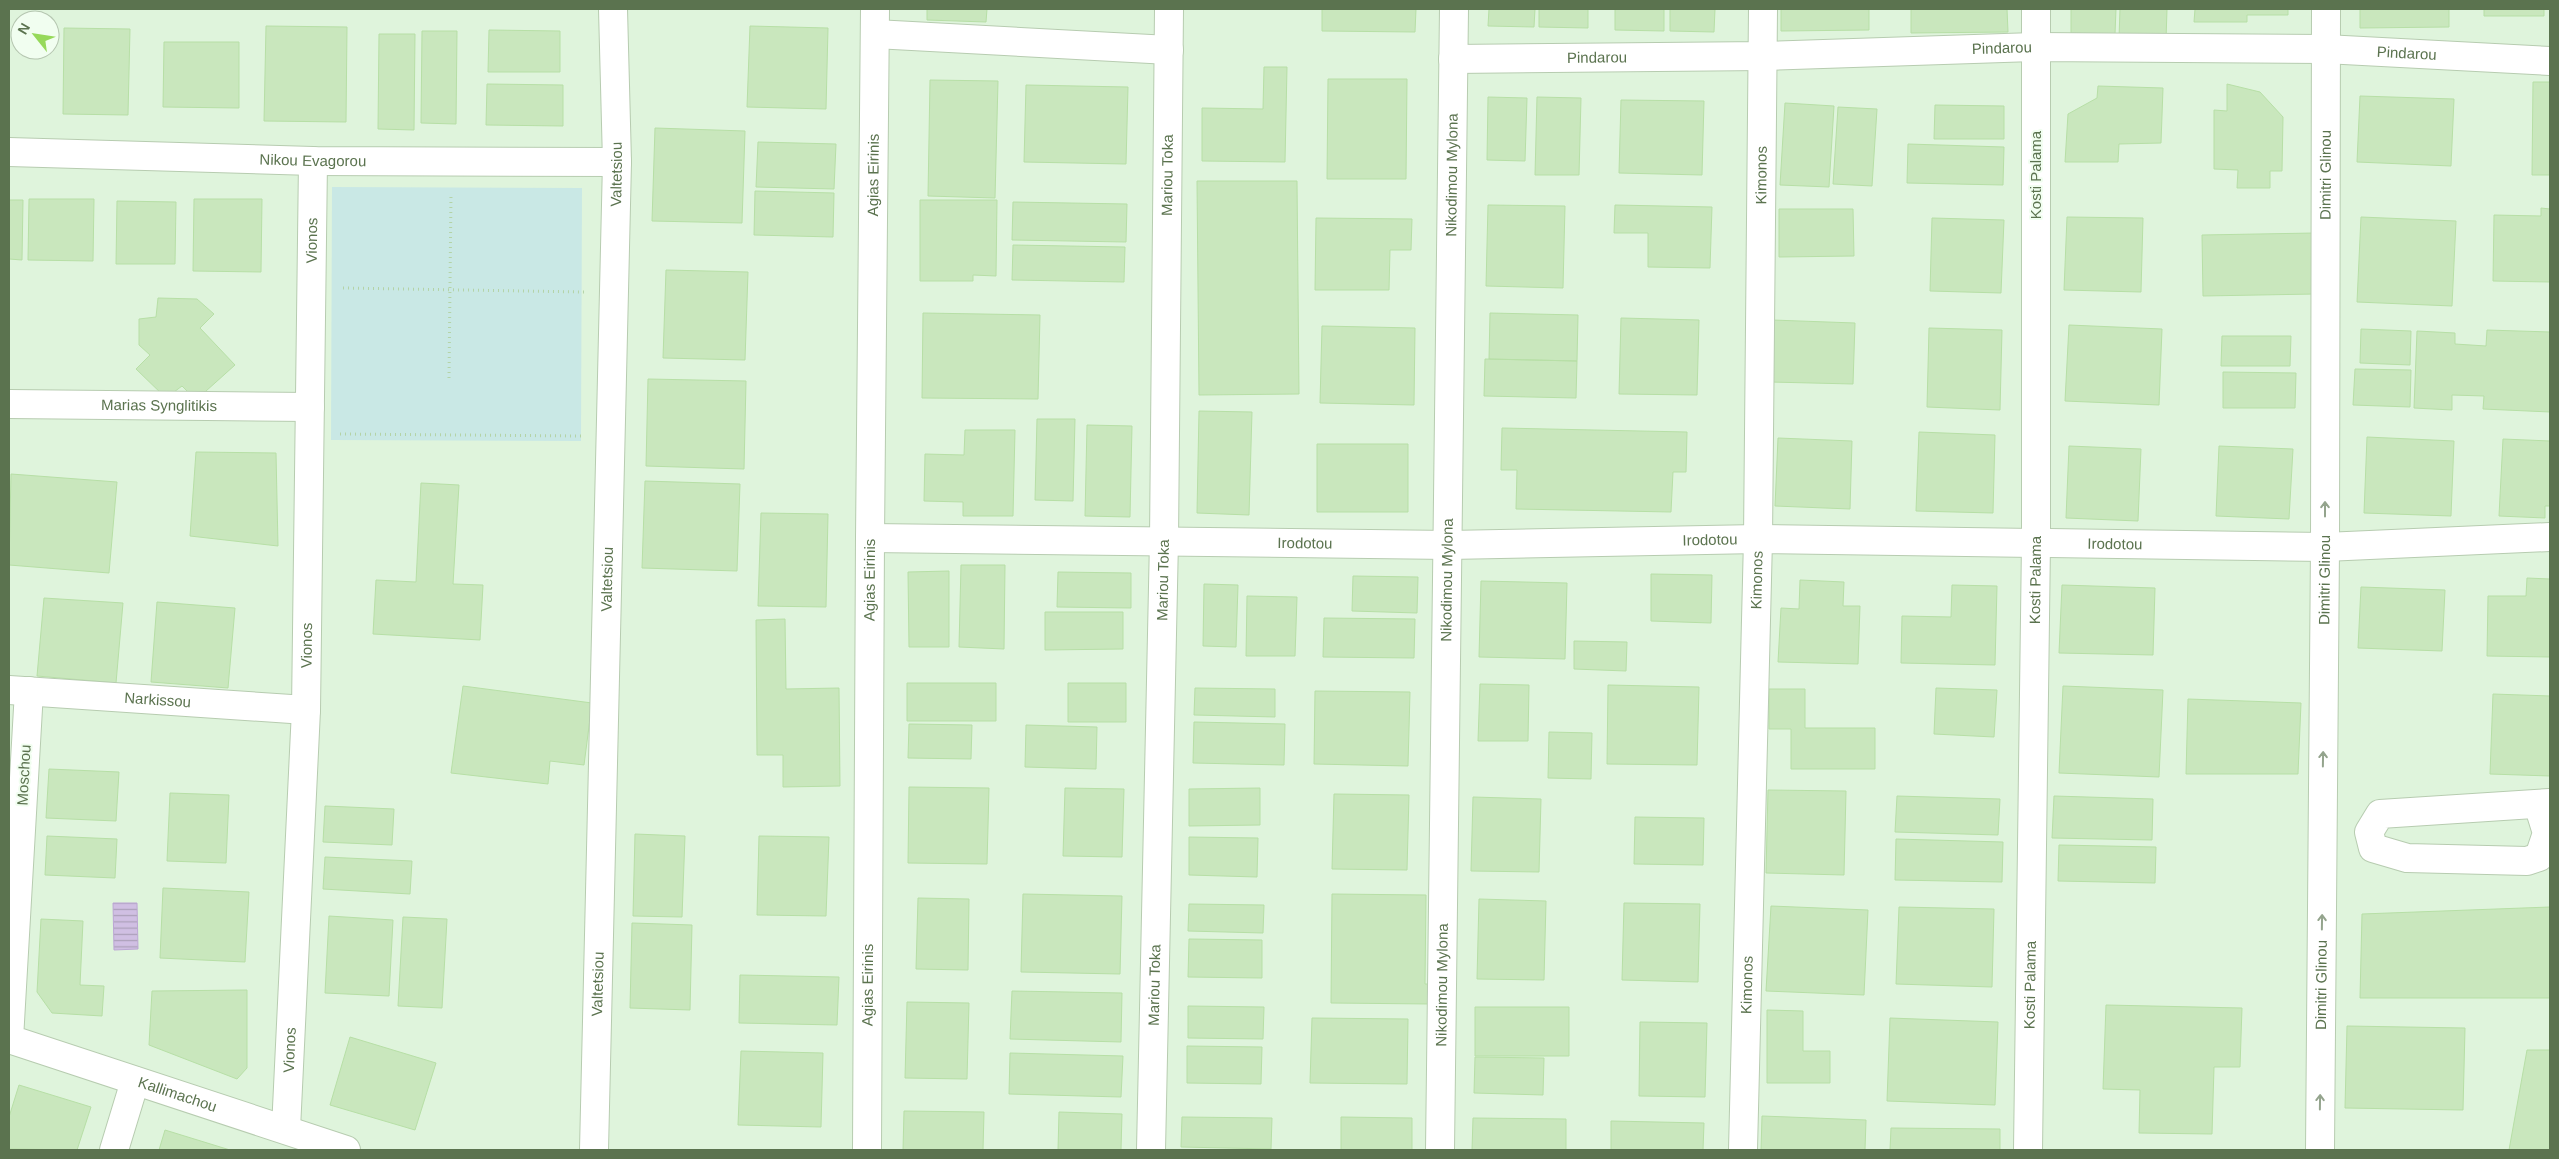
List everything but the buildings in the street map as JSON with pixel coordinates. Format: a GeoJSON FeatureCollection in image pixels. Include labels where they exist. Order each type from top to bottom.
{"type":"FeatureCollection","features":[{"type":"Feature","properties":{"kind":"street","name":"Valtetsiou"},"geometry":{"type":"LineString","coordinates":[[594,1150],[617,162],[613,9]]}},
{"type":"Feature","properties":{"kind":"street","name":"Mariou Toka"},"geometry":{"type":"LineString","coordinates":[[1151,1150],[1164,540],[1169,9]]}},
{"type":"Feature","properties":{"kind":"street","name":"Nikodimou Mylona"},"geometry":{"type":"LineString","coordinates":[[1440,1150],[1454,9]]}},
{"type":"Feature","properties":{"kind":"street","name":"Kimonos"},"geometry":{"type":"LineString","coordinates":[[1743,1150],[1758,539],[1763,9]]}},
{"type":"Feature","properties":{"kind":"street","name":"Kosti Palama"},"geometry":{"type":"LineString","coordinates":[[2028,1150],[2036,542],[2036,9]]}},
{"type":"Feature","properties":{"kind":"street","name":"Dimitri Glinou"},"geometry":{"type":"LineString","coordinates":[[2320,1150],[2325,547],[2326,9]]}},
{"type":"Feature","properties":{"kind":"street"},"geometry":{"type":"LineString","coordinates":[[875,21],[1168,50]]}},
{"type":"Feature","properties":{"kind":"street","name":"Agias Eirinis"},"geometry":{"type":"LineString","coordinates":[[867,1150],[875,21]]}},
{"type":"Feature","properties":{"kind":"street","name":"Pindarou"},"geometry":{"type":"LineString","coordinates":[[1453,59],[1764,56],[2036,47],[2325,49],[2550,61]]}},
{"type":"Feature","properties":{"kind":"street","name":"Nikou Evagorou"},"geometry":{"type":"LineString","coordinates":[[9,152],[313,161],[617,162]]}},
{"type":"Feature","properties":{"kind":"street","name":"Vionos"},"geometry":{"type":"LineString","coordinates":[[286,1129],[306,710],[313,161]]}},
{"type":"Feature","properties":{"kind":"street","name":"Marias Synglitikis"},"geometry":{"type":"LineString","coordinates":[[9,404],[310,407]]}},
{"type":"Feature","properties":{"kind":"street","name":"Irodotou"},"geometry":{"type":"LineString","coordinates":[[870,538],[1164,540],[1448,545],[1758,539],[2325,547],[2550,537]]}},
{"type":"Feature","properties":{"kind":"street","name":"Narkissou"},"geometry":{"type":"LineString","coordinates":[[19,690],[306,710]]}},
{"type":"Feature","properties":{"kind":"street","name":"Moschou"},"geometry":{"type":"LineString","coordinates":[[9,1039],[19,690]]}},
{"type":"Feature","properties":{"kind":"street"},"geometry":{"type":"LineString","coordinates":[[2544,804],[2547,833],[2539,857],[2527,861],[2407,858],[2373,848],[2369,832],[2380,814],[2544,804]]}},
{"type":"Feature","properties":{"kind":"street","name":"Kallimachou"},"geometry":{"type":"LineString","coordinates":[[9,1039],[346,1150]]}},
{"type":"Feature","properties":{"kind":"street"},"geometry":{"type":"LineString","coordinates":[[114,1150],[135,1081]]}},
{"type":"Feature","properties":{"kind":"path"},"geometry":{"type":"LineString","coordinates":[[450,378],[452,162]]}},
{"type":"Feature","properties":{"kind":"path"},"geometry":{"type":"LineString","coordinates":[[312,287],[614,292]]}},
{"type":"Feature","properties":{"kind":"path"},"geometry":{"type":"LineString","coordinates":[[309,434],[611,436]]}},
{"type":"Feature","properties":{"kind":"shaded area"},"geometry":{"type":"Polygon","coordinates":[[[9,9],[2550,9],[2550,1150],[9,1150],[9,9]]]}},
{"type":"Feature","properties":{"kind":"shaded area"},"geometry":{"type":"Polygon","coordinates":[[[332,187],[582,188],[581,441],[331,440],[332,187]]]}},
{"type":"Feature","properties":{"kind":"shaded area"},"geometry":{"type":"Polygon","coordinates":[[[113,903],[137,903],[138,949],[114,950],[113,903]]]}}]}
